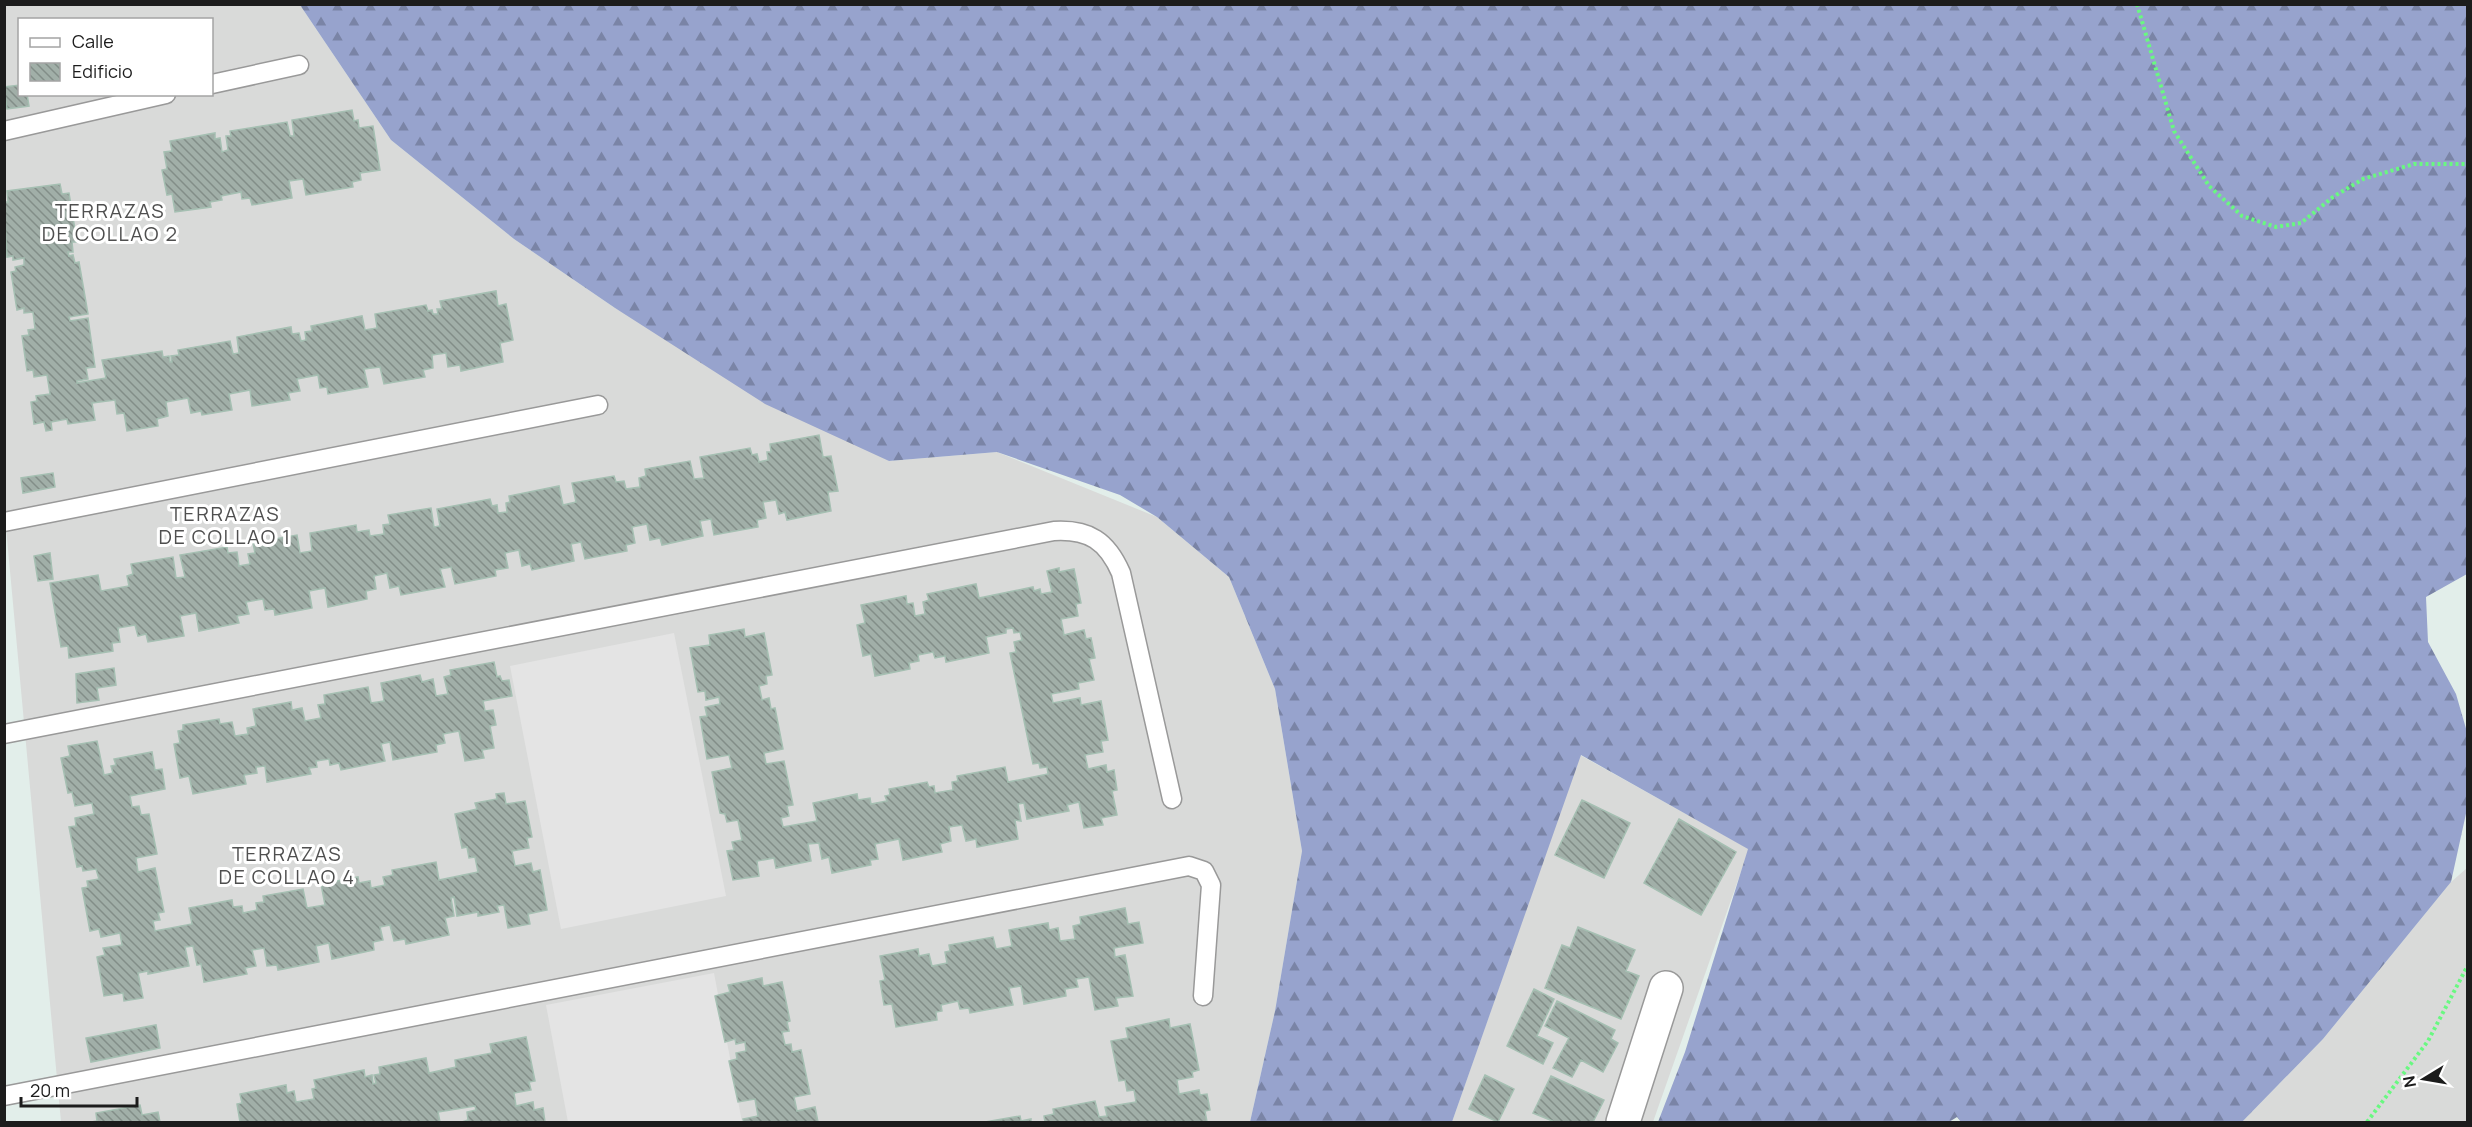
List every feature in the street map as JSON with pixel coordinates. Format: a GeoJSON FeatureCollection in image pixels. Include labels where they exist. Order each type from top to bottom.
{"type":"FeatureCollection","features":[{"type":"Feature","properties":{"kind":"street"},"geometry":{"type":"LineString","coordinates":[[1623,1122],[1666,988]]}},
{"type":"Feature","properties":{"kind":"lane"},"geometry":{"type":"LineString","coordinates":[[213,84],[298,65]]}},
{"type":"Feature","properties":{"kind":"lane"},"geometry":{"type":"LineString","coordinates":[[4,130],[156,96]]}},
{"type":"Feature","properties":{"kind":"lane"},"geometry":{"type":"LineString","coordinates":[[4,522],[598,405]]}},
{"type":"Feature","properties":{"kind":"lane"},"geometry":{"type":"LineString","coordinates":[[4,734],[1042,533],[1072,530],[1088,535],[1103,544],[1114,557],[1121,573],[1172,799]]}},
{"type":"Feature","properties":{"kind":"lane"},"geometry":{"type":"LineString","coordinates":[[4,1096],[1189,866],[1204,871],[1211,885],[1203,996]]}},
{"type":"Feature","properties":{"kind":"path"},"geometry":{"type":"LineString","coordinates":[[2137,4],[2174,131],[2209,186],[2242,216],[2276,227],[2301,223],[2333,197],[2363,179],[2414,164],[2468,164]]}},
{"type":"Feature","properties":{"kind":"path"},"geometry":{"type":"LineString","coordinates":[[2367,1122],[2428,1041],[2468,965]]}},
{"type":"Feature","properties":{"kind":"shaded area"},"geometry":{"type":"Polygon","coordinates":[[[4,5],[300,5],[391,140],[514,239],[615,308],[889,461],[997,452],[1157,517],[1229,577],[1275,689],[1302,851],[1275,1011],[1250,1122],[61,1122],[5,517],[4,5]]]}},
{"type":"Feature","properties":{"kind":"shaded area"},"geometry":{"type":"Polygon","coordinates":[[[674,633],[726,896],[561,929],[510,666],[674,633]]]}},
{"type":"Feature","properties":{"kind":"shaded area"},"geometry":{"type":"Polygon","coordinates":[[[1580,755],[1749,849],[1653,1122],[1452,1122],[1580,755]]]}},
{"type":"Feature","properties":{"kind":"shaded area"},"geometry":{"type":"Polygon","coordinates":[[[2467,868],[2467,1122],[2242,1122],[2323,1039],[2451,882],[2467,868]]]}},
{"type":"Feature","properties":{"kind":"shaded area"},"geometry":{"type":"Polygon","coordinates":[[[714,973],[742,1122],[568,1122],[546,1005],[714,973]]]}},
{"type":"Feature","properties":{"kind":"green space"},"geometry":{"type":"Polygon","coordinates":[[[300,5],[2467,5],[2467,574],[2426,597],[2428,642],[2456,694],[2467,732],[2467,809],[2451,882],[2323,1039],[2242,1122],[1961,1122],[1957,1117],[1949,1122],[1658,1122],[1685,1052],[1748,849],[1581,755],[1452,1122],[1250,1122],[1275,1011],[1302,851],[1275,689],[1229,577],[1157,517],[1120,495],[997,452],[889,461],[765,404],[615,308],[514,239],[391,140],[300,5]]]}},
{"type":"Feature","properties":{"kind":"building"},"geometry":{"type":"Polygon","coordinates":[[[18,85],[18,96],[27,96],[29,106],[7,109],[4,87],[18,85]]]}},
{"type":"Feature","properties":{"kind":"building"},"geometry":{"type":"Polygon","coordinates":[[[352,110],[354,121],[358,120],[359,128],[373,126],[380,170],[360,173],[361,180],[352,182],[353,187],[306,195],[303,179],[289,181],[292,198],[252,205],[250,198],[242,199],[241,192],[221,196],[222,200],[210,202],[211,207],[175,212],[172,194],[167,195],[162,170],[167,169],[164,152],[172,151],[170,141],[215,133],[215,139],[220,138],[222,152],[228,150],[226,136],[231,136],[230,131],[287,122],[290,136],[294,136],[292,120],[352,110]]]}},
{"type":"Feature","properties":{"kind":"building"},"geometry":{"type":"Polygon","coordinates":[[[60,184],[62,194],[69,193],[77,242],[72,242],[73,252],[68,252],[69,256],[73,255],[75,263],[79,262],[88,314],[69,317],[70,321],[88,318],[95,367],[86,368],[88,379],[77,381],[77,383],[106,378],[102,360],[162,351],[163,357],[169,356],[172,362],[171,356],[179,355],[178,350],[230,341],[233,354],[239,353],[237,337],[291,327],[292,334],[299,333],[301,341],[306,340],[305,332],[312,331],[311,326],[362,316],[365,330],[377,328],[375,314],[426,305],[428,311],[432,310],[433,314],[438,314],[437,309],[442,309],[440,301],[496,291],[498,306],[506,304],[513,340],[500,343],[503,362],[461,371],[460,365],[448,367],[446,353],[432,355],[433,368],[423,370],[425,377],[384,384],[380,367],[364,369],[368,387],[328,394],[327,387],[320,388],[318,375],[297,379],[300,391],[288,393],[290,400],[252,406],[250,390],[229,394],[232,410],[202,415],[201,411],[191,413],[188,398],[166,402],[168,416],[157,419],[158,426],[127,431],[124,413],[117,414],[115,400],[92,403],[95,420],[68,424],[67,419],[51,422],[52,430],[46,431],[44,422],[34,424],[31,402],[37,401],[36,396],[50,394],[47,375],[34,377],[33,370],[27,371],[22,336],[29,335],[28,330],[35,329],[33,312],[24,313],[24,308],[17,310],[11,272],[16,271],[15,267],[24,265],[24,258],[13,260],[13,256],[7,257],[4,202],[8,202],[7,191],[60,184]]]}},
{"type":"Feature","properties":{"kind":"building"},"geometry":{"type":"Polygon","coordinates":[[[819,435],[823,457],[831,456],[838,491],[828,492],[831,511],[787,520],[785,512],[779,514],[776,500],[763,502],[766,518],[757,520],[758,527],[714,535],[711,519],[700,521],[703,536],[662,545],[660,538],[650,540],[647,524],[632,527],[635,543],[626,545],[627,551],[585,559],[581,542],[571,544],[574,561],[532,570],[530,564],[522,566],[519,550],[505,553],[508,568],[495,570],[496,576],[455,584],[451,567],[440,569],[445,587],[401,595],[399,586],[390,588],[387,573],[374,576],[376,589],[366,591],[367,599],[328,607],[325,588],[309,591],[312,608],[275,615],[274,609],[265,610],[263,599],[246,602],[249,614],[237,616],[239,623],[199,631],[196,613],[180,616],[184,636],[148,642],[146,634],[138,636],[135,625],[118,628],[120,642],[112,643],[113,651],[69,658],[68,646],[61,647],[50,583],[98,575],[101,591],[129,586],[127,576],[133,574],[131,564],[173,557],[176,578],[185,577],[180,555],[227,547],[228,553],[237,552],[239,566],[250,564],[248,554],[255,553],[253,543],[297,535],[300,553],[312,551],[310,533],[356,525],[357,532],[369,530],[370,536],[384,534],[383,525],[390,524],[388,515],[431,508],[434,527],[440,526],[437,509],[490,499],[492,506],[497,505],[498,513],[507,512],[506,503],[510,502],[509,496],[559,486],[563,505],[576,502],[572,483],[614,476],[616,482],[624,481],[626,489],[640,487],[639,478],[646,476],[645,469],[690,461],[694,479],[704,478],[700,457],[750,448],[752,455],[757,454],[759,462],[768,460],[767,452],[771,452],[770,444],[819,435]]]}},
{"type":"Feature","properties":{"kind":"building"},"geometry":{"type":"Polygon","coordinates":[[[53,473],[55,487],[23,493],[21,478],[53,473]]]}},
{"type":"Feature","properties":{"kind":"building"},"geometry":{"type":"Polygon","coordinates":[[[50,553],[53,579],[38,581],[34,556],[50,553]]]}},
{"type":"Feature","properties":{"kind":"building"},"geometry":{"type":"Polygon","coordinates":[[[1059,568],[1059,572],[1074,569],[1081,603],[1076,604],[1078,616],[1061,619],[1064,635],[1084,630],[1086,639],[1091,638],[1095,658],[1089,659],[1094,680],[1078,683],[1079,689],[1051,694],[1053,703],[1080,698],[1081,705],[1101,701],[1108,740],[1101,741],[1103,752],[1085,755],[1088,769],[1106,765],[1107,772],[1114,770],[1117,790],[1112,791],[1117,815],[1101,818],[1103,825],[1084,828],[1079,802],[1067,805],[1069,811],[1027,819],[1024,803],[1018,804],[1021,821],[1015,820],[1018,839],[977,847],[976,839],[966,841],[962,825],[949,827],[951,841],[940,844],[942,852],[903,860],[899,839],[875,844],[878,859],[870,860],[871,865],[832,873],[829,857],[822,859],[819,843],[808,844],[811,861],[776,868],[774,858],[757,861],[759,876],[733,880],[727,851],[734,850],[732,842],[742,840],[738,820],[727,822],[725,814],[720,813],[712,772],[732,768],[729,755],[707,759],[700,717],[707,716],[705,707],[720,704],[719,697],[706,700],[705,691],[698,692],[690,648],[710,645],[709,635],[744,629],[745,637],[764,633],[772,675],[766,676],[767,684],[759,686],[762,700],[769,698],[771,709],[775,708],[783,749],[764,753],[766,764],[784,761],[793,805],[787,806],[789,816],[781,818],[783,827],[817,821],[813,803],[857,794],[858,800],[870,798],[871,804],[887,801],[885,796],[890,795],[889,789],[927,782],[929,787],[934,786],[935,793],[953,790],[952,782],[958,781],[957,776],[1005,767],[1008,782],[1048,774],[1047,767],[1040,768],[1039,763],[1033,764],[1010,653],[1016,652],[1014,642],[1022,640],[1020,632],[1014,633],[1013,628],[1006,629],[1006,633],[986,637],[989,653],[946,662],[945,656],[935,658],[933,652],[918,655],[919,661],[909,663],[910,669],[875,676],[871,654],[863,656],[857,625],[865,623],[861,605],[906,596],[907,604],[913,603],[915,616],[925,614],[923,602],[929,600],[927,594],[976,584],[979,598],[1033,587],[1034,591],[1040,589],[1041,594],[1052,592],[1047,571],[1059,568]]]}},
{"type":"Feature","properties":{"kind":"building"},"geometry":{"type":"Polygon","coordinates":[[[494,662],[497,677],[500,676],[502,681],[509,680],[512,696],[483,701],[485,711],[493,710],[496,725],[490,726],[494,748],[482,750],[484,758],[465,761],[459,731],[443,734],[445,743],[436,745],[437,752],[393,760],[390,742],[381,744],[385,761],[341,770],[339,763],[330,765],[329,759],[316,761],[317,767],[309,768],[311,774],[267,782],[265,766],[256,767],[257,773],[244,775],[246,784],[193,794],[189,776],[180,778],[174,744],[180,743],[178,731],[183,730],[183,725],[219,719],[220,724],[232,722],[235,736],[248,734],[247,728],[256,726],[253,709],[291,702],[292,710],[302,708],[305,721],[321,718],[318,705],[325,704],[324,695],[368,687],[371,703],[384,701],[381,683],[420,675],[422,682],[433,679],[436,696],[448,694],[444,677],[451,675],[450,670],[494,662]]]}},
{"type":"Feature","properties":{"kind":"building"},"geometry":{"type":"Polygon","coordinates":[[[114,668],[116,685],[97,688],[99,700],[77,703],[76,674],[114,668]]]}},
{"type":"Feature","properties":{"kind":"building"},"geometry":{"type":"Polygon","coordinates":[[[97,741],[104,775],[113,773],[111,766],[116,765],[114,759],[152,752],[155,770],[162,769],[165,789],[130,796],[132,807],[139,806],[141,815],[149,814],[157,854],[136,858],[138,872],[155,868],[164,912],[158,913],[160,920],[153,921],[155,931],[192,924],[189,908],[232,900],[233,907],[242,906],[243,913],[257,910],[256,903],[264,902],[263,896],[303,889],[307,908],[325,905],[321,884],[358,877],[359,883],[370,881],[371,888],[385,885],[383,877],[393,875],[392,870],[436,862],[439,880],[478,872],[475,857],[469,858],[467,847],[462,848],[455,814],[477,809],[475,803],[497,799],[496,794],[504,793],[506,804],[525,801],[532,837],[527,838],[529,848],[512,851],[515,866],[531,863],[533,872],[540,870],[547,910],[528,914],[530,924],[508,928],[504,905],[497,906],[499,912],[478,916],[478,912],[457,916],[454,897],[451,898],[454,916],[445,918],[449,935],[406,944],[405,939],[394,941],[390,925],[380,927],[383,940],[373,942],[374,950],[332,959],[329,943],[316,946],[319,962],[278,970],[277,965],[267,966],[264,948],[252,950],[256,966],[245,968],[247,974],[204,982],[201,964],[197,965],[193,946],[185,947],[189,966],[148,974],[148,971],[138,973],[143,998],[124,1001],[123,993],[104,996],[97,957],[105,955],[103,948],[122,945],[120,933],[101,937],[99,929],[90,931],[82,888],[88,887],[87,881],[99,879],[96,869],[83,871],[82,866],[77,867],[69,827],[76,826],[75,818],[94,814],[92,803],[75,806],[72,792],[68,793],[61,758],[70,756],[68,746],[97,741]]]}},
{"type":"Feature","properties":{"kind":"building"},"geometry":{"type":"Polygon","coordinates":[[[1582,800],[1630,823],[1604,878],[1555,855],[1582,800]]]}},
{"type":"Feature","properties":{"kind":"building"},"geometry":{"type":"Polygon","coordinates":[[[1679,819],[1736,852],[1701,915],[1644,883],[1679,819]]]}},
{"type":"Feature","properties":{"kind":"building"},"geometry":{"type":"Polygon","coordinates":[[[1125,908],[1128,924],[1139,922],[1143,943],[1114,948],[1115,957],[1125,955],[1133,996],[1116,998],[1118,1006],[1095,1010],[1089,977],[1076,979],[1078,987],[1065,989],[1066,996],[1024,1004],[1021,986],[1009,988],[1013,1005],[970,1013],[969,1008],[960,1009],[958,1001],[941,1005],[942,1011],[936,1012],[937,1020],[896,1027],[892,1004],[884,1005],[880,981],[885,980],[880,956],[918,949],[919,956],[929,954],[932,966],[947,963],[945,952],[950,951],[949,945],[993,937],[996,949],[1012,946],[1009,930],[1048,923],[1049,930],[1058,928],[1060,941],[1075,939],[1073,926],[1081,924],[1080,917],[1125,908]]]}},
{"type":"Feature","properties":{"kind":"building"},"geometry":{"type":"Polygon","coordinates":[[[1578,927],[1635,950],[1626,971],[1639,976],[1621,1019],[1545,988],[1562,945],[1570,948],[1578,927]]]}},
{"type":"Feature","properties":{"kind":"building"},"geometry":{"type":"Polygon","coordinates":[[[762,978],[763,986],[782,982],[790,1021],[787,1022],[789,1031],[782,1032],[785,1045],[791,1044],[792,1052],[801,1050],[810,1094],[794,1097],[797,1111],[815,1107],[818,1122],[744,1122],[743,1119],[758,1116],[755,1099],[738,1102],[729,1061],[737,1059],[736,1053],[746,1051],[745,1042],[736,1044],[735,1039],[725,1042],[715,996],[730,992],[728,985],[762,978]]]}},
{"type":"Feature","properties":{"kind":"building"},"geometry":{"type":"Polygon","coordinates":[[[1534,989],[1554,999],[1537,1036],[1553,1043],[1543,1064],[1507,1046],[1534,989]]]}},
{"type":"Feature","properties":{"kind":"building"},"geometry":{"type":"Polygon","coordinates":[[[1557,1001],[1615,1030],[1611,1039],[1618,1043],[1603,1072],[1581,1060],[1572,1077],[1553,1068],[1569,1038],[1545,1026],[1557,1001]]]}},
{"type":"Feature","properties":{"kind":"building"},"geometry":{"type":"Polygon","coordinates":[[[1169,1019],[1170,1028],[1190,1024],[1199,1070],[1192,1072],[1193,1077],[1177,1080],[1179,1094],[1199,1090],[1200,1095],[1207,1094],[1210,1110],[1205,1111],[1207,1122],[1045,1122],[1044,1116],[1054,1114],[1053,1109],[1095,1101],[1099,1117],[1107,1116],[1105,1107],[1136,1102],[1134,1090],[1127,1091],[1125,1080],[1119,1081],[1111,1041],[1128,1038],[1126,1028],[1169,1019]]]}},
{"type":"Feature","properties":{"kind":"building"},"geometry":{"type":"Polygon","coordinates":[[[156,1025],[160,1048],[91,1062],[86,1038],[156,1025]]]}},
{"type":"Feature","properties":{"kind":"building"},"geometry":{"type":"Polygon","coordinates":[[[526,1037],[535,1081],[529,1082],[531,1090],[514,1093],[516,1106],[533,1102],[534,1110],[543,1108],[545,1122],[462,1122],[468,1120],[467,1112],[476,1110],[475,1106],[438,1112],[440,1122],[240,1122],[237,1104],[242,1103],[240,1094],[286,1085],[287,1093],[294,1091],[296,1102],[314,1099],[312,1089],[316,1088],[314,1080],[364,1070],[365,1077],[372,1075],[373,1084],[376,1083],[374,1075],[380,1074],[379,1067],[426,1058],[429,1073],[456,1067],[455,1060],[492,1053],[490,1044],[526,1037]]]}},
{"type":"Feature","properties":{"kind":"building"},"geometry":{"type":"Polygon","coordinates":[[[1485,1075],[1514,1089],[1498,1122],[1469,1109],[1485,1075]]]}},
{"type":"Feature","properties":{"kind":"building"},"geometry":{"type":"Polygon","coordinates":[[[1551,1076],[1604,1100],[1593,1122],[1555,1122],[1533,1113],[1551,1076]]]}},
{"type":"Feature","properties":{"kind":"building"},"geometry":{"type":"Polygon","coordinates":[[[140,1105],[142,1115],[158,1112],[160,1122],[91,1122],[97,1121],[96,1113],[140,1105]]]}},
{"type":"Feature","properties":{"kind":"building"},"geometry":{"type":"Polygon","coordinates":[[[1020,1116],[1021,1121],[1031,1119],[1031,1122],[985,1122],[1020,1116]]]}},
{"type":"Feature","properties":{"kind":"district","name":"TERRAZAS DE COLLAO 2"},"geometry":{"type":"Point","coordinates":[110,222]}},
{"type":"Feature","properties":{"kind":"district","name":"TERRAZAS DE COLLAO 1"},"geometry":{"type":"Point","coordinates":[225,524]}},
{"type":"Feature","properties":{"kind":"district","name":"TERRAZAS DE COLLAO 4"},"geometry":{"type":"Point","coordinates":[287,864]}}]}
